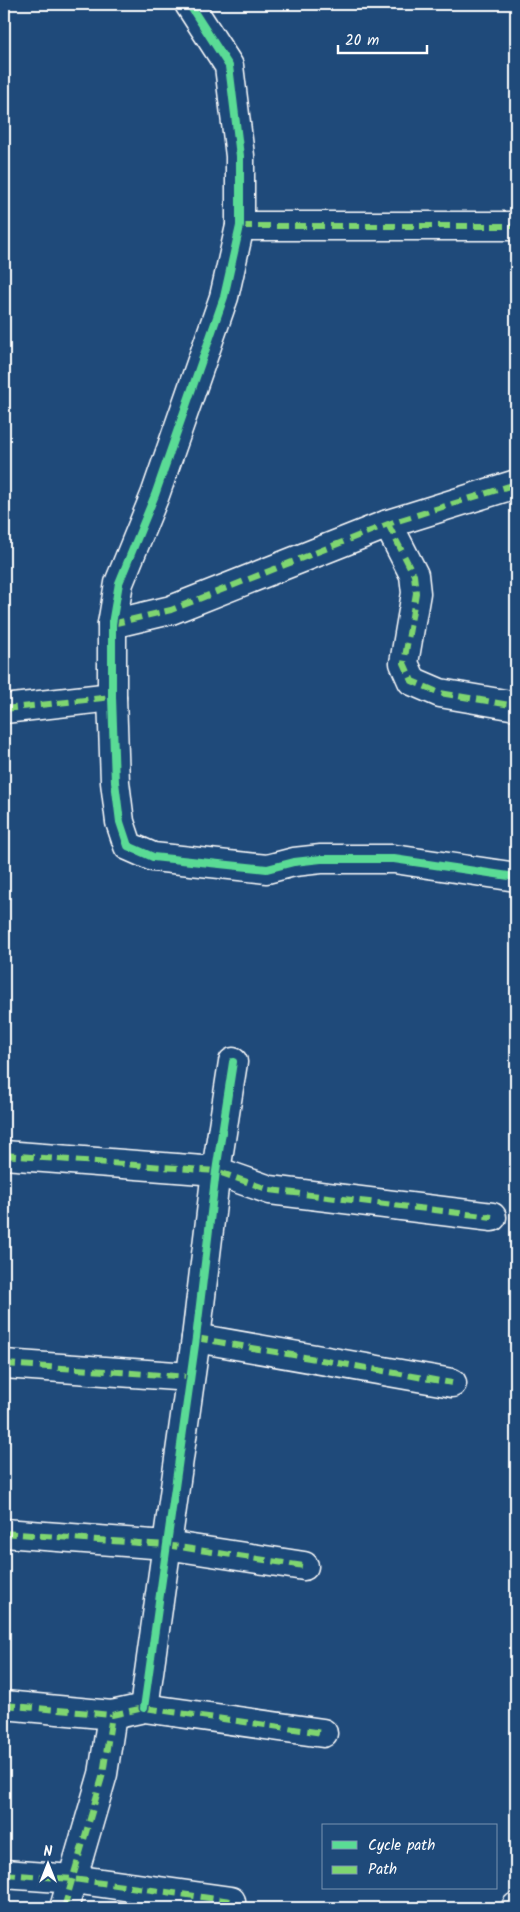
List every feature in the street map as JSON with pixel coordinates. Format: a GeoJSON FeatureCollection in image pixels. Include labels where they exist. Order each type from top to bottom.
{"type":"FeatureCollection","features":[{"type":"Feature","properties":{"kind":"street"},"geometry":{"type":"LineString","coordinates":[[189,4],[229,66],[240,156],[240,226],[224,297],[155,495],[119,583],[112,624],[112,697],[120,822],[128,846],[153,858],[267,869],[294,862],[321,859],[394,860],[516,877]]}},
{"type":"Feature","properties":{"kind":"street"},"geometry":{"type":"LineString","coordinates":[[240,226],[516,226]]}},
{"type":"Feature","properties":{"kind":"street"},"geometry":{"type":"LineString","coordinates":[[112,624],[171,610],[388,524],[516,484]]}},
{"type":"Feature","properties":{"kind":"street"},"geometry":{"type":"LineString","coordinates":[[388,524],[414,575],[416,593],[404,663],[412,681],[440,693],[516,706]]}},
{"type":"Feature","properties":{"kind":"street"},"geometry":{"type":"LineString","coordinates":[[4,708],[112,697]]}},
{"type":"Feature","properties":{"kind":"street"},"geometry":{"type":"LineString","coordinates":[[144,1708],[196,1338],[216,1171],[233,1062]]}},
{"type":"Feature","properties":{"kind":"street"},"geometry":{"type":"LineString","coordinates":[[4,1155],[216,1171],[270,1190],[492,1217]]}},
{"type":"Feature","properties":{"kind":"street"},"geometry":{"type":"LineString","coordinates":[[196,1338],[452,1383]]}},
{"type":"Feature","properties":{"kind":"street"},"geometry":{"type":"LineString","coordinates":[[4,1364],[190,1377]]}},
{"type":"Feature","properties":{"kind":"street"},"geometry":{"type":"LineString","coordinates":[[4,1533],[166,1545],[304,1566]]}},
{"type":"Feature","properties":{"kind":"street"},"geometry":{"type":"LineString","coordinates":[[4,1705],[112,1715],[144,1708],[323,1733]]}},
{"type":"Feature","properties":{"kind":"street"},"geometry":{"type":"LineString","coordinates":[[64,1908],[103,1774],[112,1715]]}},
{"type":"Feature","properties":{"kind":"street"},"geometry":{"type":"LineString","coordinates":[[4,1874],[73,1879],[231,1901]]}},
{"type":"Feature","properties":{"kind":"marked path"},"geometry":{"type":"LineString","coordinates":[[240,226],[516,226]]}},
{"type":"Feature","properties":{"kind":"marked path"},"geometry":{"type":"LineString","coordinates":[[112,624],[171,610],[388,524],[516,484]]}},
{"type":"Feature","properties":{"kind":"marked path"},"geometry":{"type":"LineString","coordinates":[[388,524],[414,575],[416,593],[404,663],[412,681],[440,693],[516,706]]}},
{"type":"Feature","properties":{"kind":"marked path"},"geometry":{"type":"LineString","coordinates":[[4,709],[112,697]]}},
{"type":"Feature","properties":{"kind":"marked path"},"geometry":{"type":"LineString","coordinates":[[4,1155],[216,1171],[270,1190],[492,1217]]}},
{"type":"Feature","properties":{"kind":"marked path"},"geometry":{"type":"LineString","coordinates":[[196,1338],[452,1383]]}},
{"type":"Feature","properties":{"kind":"marked path"},"geometry":{"type":"LineString","coordinates":[[4,1364],[190,1377]]}},
{"type":"Feature","properties":{"kind":"marked path"},"geometry":{"type":"LineString","coordinates":[[4,1533],[166,1545],[304,1566]]}},
{"type":"Feature","properties":{"kind":"marked path"},"geometry":{"type":"LineString","coordinates":[[4,1705],[112,1715],[144,1708],[323,1733]]}},
{"type":"Feature","properties":{"kind":"marked path"},"geometry":{"type":"LineString","coordinates":[[64,1908],[103,1774],[112,1715]]}},
{"type":"Feature","properties":{"kind":"marked path"},"geometry":{"type":"LineString","coordinates":[[4,1874],[73,1879],[231,1901]]}},
{"type":"Feature","properties":{"kind":"cycle path"},"geometry":{"type":"LineString","coordinates":[[189,4],[229,66],[240,156],[240,226],[224,297],[155,495],[119,583],[112,624],[112,697],[115,782],[120,822],[128,846],[153,857],[267,869],[294,862],[321,859],[394,859],[516,877]]}},
{"type":"Feature","properties":{"kind":"cycle path"},"geometry":{"type":"LineString","coordinates":[[144,1708],[196,1338],[216,1171],[233,1062]]}}]}
